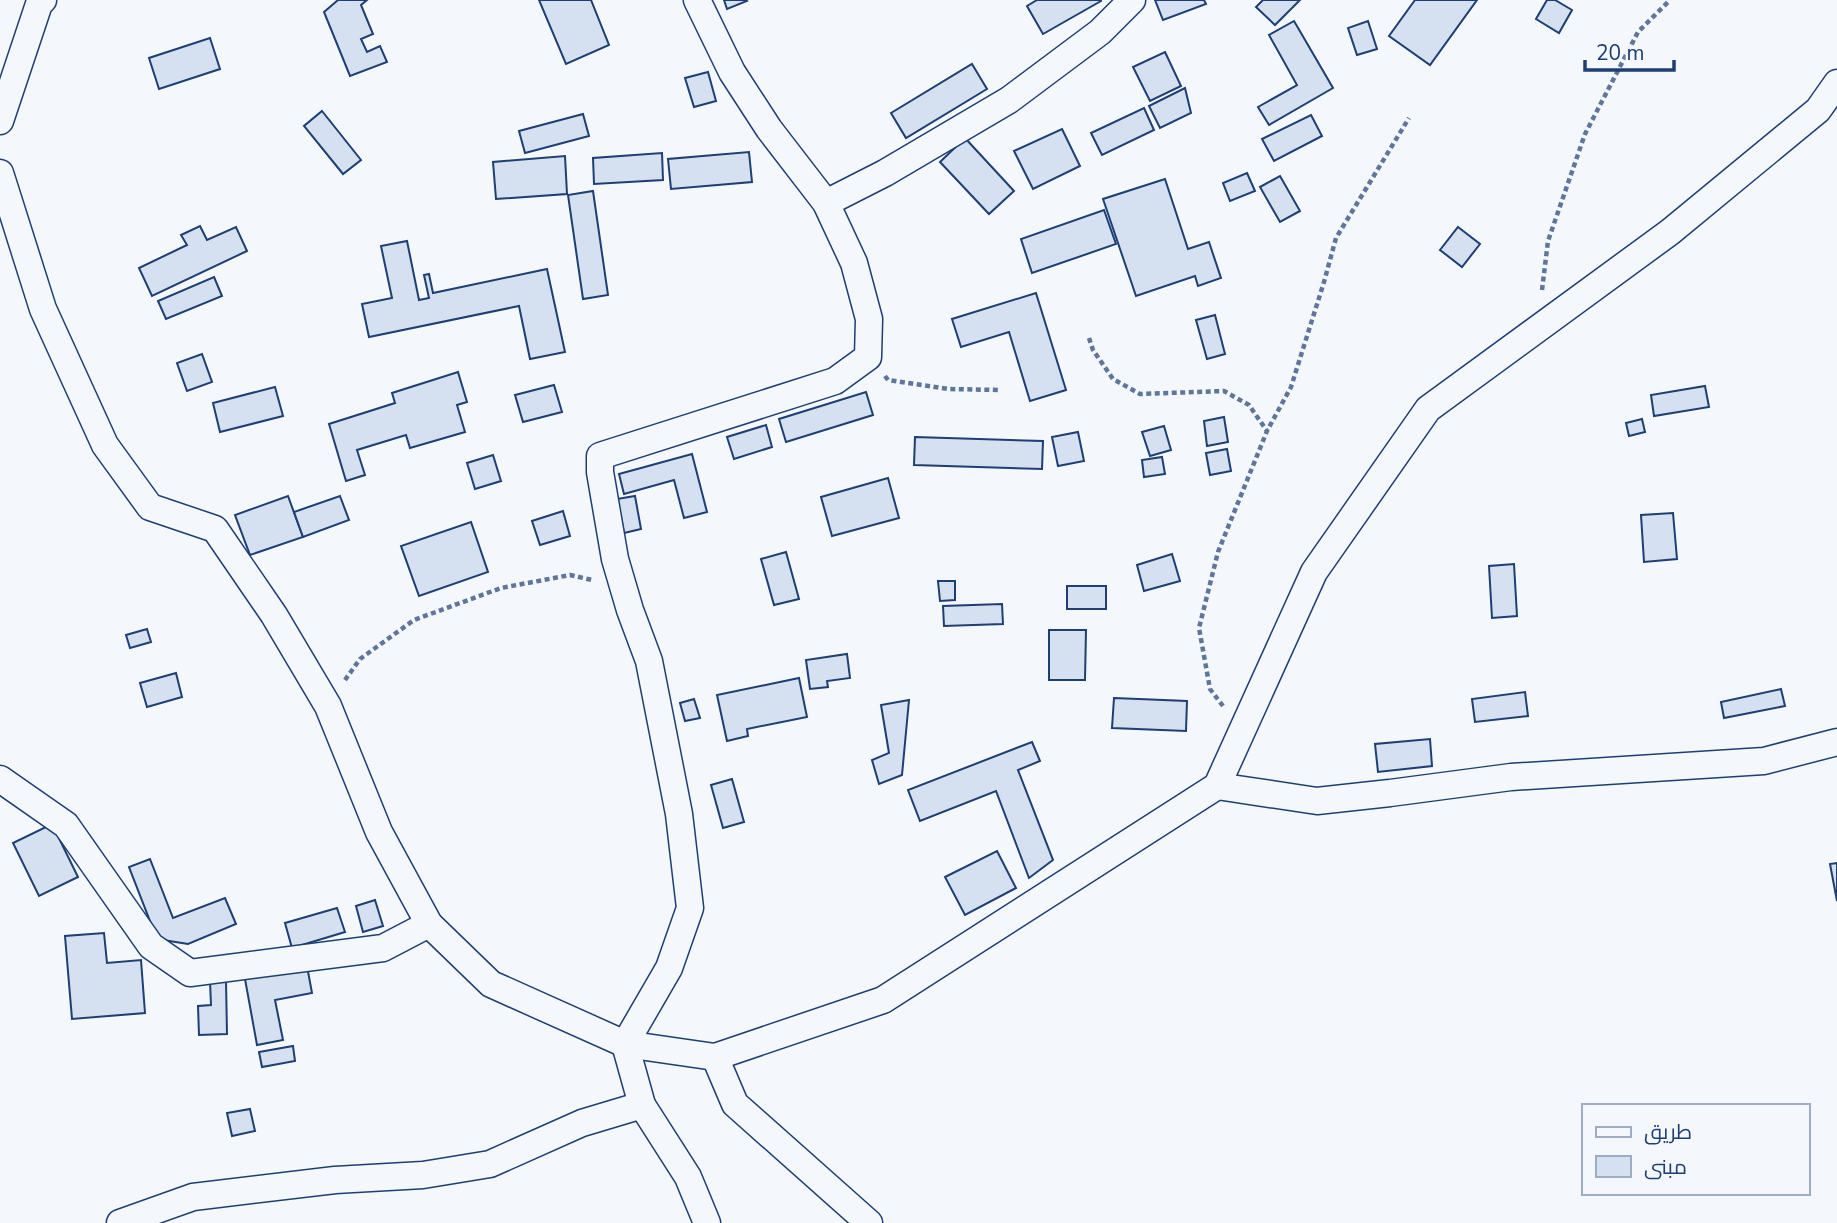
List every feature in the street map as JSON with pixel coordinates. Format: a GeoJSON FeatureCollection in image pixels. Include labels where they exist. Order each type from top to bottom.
{"type":"FeatureCollection","features":[{"type":"Feature","properties":{"kind":"street"},"geometry":{"type":"LineString","coordinates":[[0,121],[39,4],[43,0]]}},
{"type":"Feature","properties":{"kind":"street"},"geometry":{"type":"LineString","coordinates":[[697,0],[732,72],[769,128],[826,202],[854,263],[869,319],[868,357],[835,381],[600,456],[600,472],[613,547],[623,588],[649,661],[679,814],[690,908],[669,968],[625,1044],[642,1105],[688,1177],[706,1223]]}},
{"type":"Feature","properties":{"kind":"street"},"geometry":{"type":"LineString","coordinates":[[826,202],[885,173],[1009,100],[1100,32],[1132,0]]}},
{"type":"Feature","properties":{"kind":"street"},"geometry":{"type":"LineString","coordinates":[[0,173],[43,309],[105,445],[150,507],[215,529],[274,615],[328,706],[379,831],[429,924],[491,984],[625,1044],[715,1057],[883,1000],[1217,786],[1314,572],[1428,409],[1680,223],[1818,110],[1837,83]]}},
{"type":"Feature","properties":{"kind":"street"},"geometry":{"type":"LineString","coordinates":[[1217,786],[1317,800],[1511,776],[1764,761],[1837,742]]}},
{"type":"Feature","properties":{"kind":"street"},"geometry":{"type":"LineString","coordinates":[[0,779],[66,825],[151,946],[190,973],[383,948],[429,924]]}},
{"type":"Feature","properties":{"kind":"street"},"geometry":{"type":"LineString","coordinates":[[715,1057],[735,1104],[869,1223]]}},
{"type":"Feature","properties":{"kind":"street"},"geometry":{"type":"LineString","coordinates":[[120,1223],[193,1197],[335,1180],[423,1175],[490,1164],[582,1124],[642,1105]]}},
{"type":"Feature","properties":{"kind":"path"},"geometry":{"type":"LineString","coordinates":[[1537,329],[1548,241],[1585,134],[1638,32],[1670,0]]}},
{"type":"Feature","properties":{"kind":"path"},"geometry":{"type":"LineString","coordinates":[[1243,732],[1210,689],[1199,628],[1217,552],[1267,431],[1291,387],[1336,238],[1409,118]]}},
{"type":"Feature","properties":{"kind":"path"},"geometry":{"type":"LineString","coordinates":[[1089,338],[1093,350],[1113,379],[1139,394],[1224,391],[1249,405],[1267,431]]}},
{"type":"Feature","properties":{"kind":"path"},"geometry":{"type":"LineString","coordinates":[[868,357],[888,380],[948,388],[1000,390]]}},
{"type":"Feature","properties":{"kind":"path"},"geometry":{"type":"LineString","coordinates":[[328,706],[360,659],[414,620],[500,588],[570,575],[623,588]]}},
{"type":"Feature","properties":{"kind":"building"},"geometry":{"type":"Polygon","coordinates":[[[338,0],[367,0],[361,5],[373,34],[361,39],[367,52],[380,46],[387,62],[350,76],[324,12],[338,0]]]}},
{"type":"Feature","properties":{"kind":"building"},"geometry":{"type":"Polygon","coordinates":[[[539,0],[591,0],[609,45],[566,64],[539,0]]]}},
{"type":"Feature","properties":{"kind":"building"},"geometry":{"type":"Polygon","coordinates":[[[724,0],[746,0],[747,1],[727,9],[724,0]]]}},
{"type":"Feature","properties":{"kind":"building"},"geometry":{"type":"Polygon","coordinates":[[[1037,0],[1101,1],[1043,34],[1027,6],[1037,0]]]}},
{"type":"Feature","properties":{"kind":"building"},"geometry":{"type":"Polygon","coordinates":[[[1155,0],[1204,0],[1206,4],[1163,20],[1155,0]]]}},
{"type":"Feature","properties":{"kind":"building"},"geometry":{"type":"Polygon","coordinates":[[[1263,0],[1300,0],[1275,25],[1256,7],[1263,0]]]}},
{"type":"Feature","properties":{"kind":"building"},"geometry":{"type":"Polygon","coordinates":[[[1415,0],[1477,0],[1430,65],[1389,36],[1415,0]]]}},
{"type":"Feature","properties":{"kind":"building"},"geometry":{"type":"Polygon","coordinates":[[[1547,0],[1555,0],[1572,10],[1559,33],[1536,19],[1547,0]]]}},
{"type":"Feature","properties":{"kind":"building"},"geometry":{"type":"Polygon","coordinates":[[[1294,21],[1333,88],[1269,125],[1258,107],[1297,85],[1269,35],[1294,21]]]}},
{"type":"Feature","properties":{"kind":"building"},"geometry":{"type":"Polygon","coordinates":[[[1368,21],[1377,49],[1357,55],[1348,28],[1368,21]]]}},
{"type":"Feature","properties":{"kind":"building"},"geometry":{"type":"Polygon","coordinates":[[[210,38],[220,69],[159,89],[149,58],[210,38]]]}},
{"type":"Feature","properties":{"kind":"building"},"geometry":{"type":"Polygon","coordinates":[[[1165,52],[1181,86],[1150,101],[1133,67],[1165,52]]]}},
{"type":"Feature","properties":{"kind":"building"},"geometry":{"type":"Polygon","coordinates":[[[972,64],[987,89],[906,138],[891,113],[972,64]]]}},
{"type":"Feature","properties":{"kind":"building"},"geometry":{"type":"Polygon","coordinates":[[[708,72],[716,101],[694,107],[685,78],[708,72]]]}},
{"type":"Feature","properties":{"kind":"building"},"geometry":{"type":"Polygon","coordinates":[[[1185,88],[1191,113],[1160,128],[1149,106],[1185,88]]]}},
{"type":"Feature","properties":{"kind":"building"},"geometry":{"type":"Polygon","coordinates":[[[1144,108],[1154,130],[1102,155],[1091,133],[1144,108]]]}},
{"type":"Feature","properties":{"kind":"building"},"geometry":{"type":"Polygon","coordinates":[[[322,111],[361,160],[343,174],[304,126],[322,111]]]}},
{"type":"Feature","properties":{"kind":"building"},"geometry":{"type":"Polygon","coordinates":[[[583,114],[589,136],[525,153],[519,131],[583,114]]]}},
{"type":"Feature","properties":{"kind":"building"},"geometry":{"type":"Polygon","coordinates":[[[1311,115],[1322,136],[1274,161],[1262,139],[1311,115]]]}},
{"type":"Feature","properties":{"kind":"building"},"geometry":{"type":"Polygon","coordinates":[[[1062,129],[1080,166],[1033,189],[1014,151],[1062,129]]]}},
{"type":"Feature","properties":{"kind":"building"},"geometry":{"type":"Polygon","coordinates":[[[965,138],[1014,191],[989,214],[940,162],[965,138]]]}},
{"type":"Feature","properties":{"kind":"building"},"geometry":{"type":"Polygon","coordinates":[[[749,152],[752,182],[671,189],[668,159],[749,152]]]}},
{"type":"Feature","properties":{"kind":"building"},"geometry":{"type":"Polygon","coordinates":[[[662,153],[663,180],[594,184],[593,158],[662,153]]]}},
{"type":"Feature","properties":{"kind":"building"},"geometry":{"type":"Polygon","coordinates":[[[565,156],[567,194],[496,199],[493,162],[565,156]]]}},
{"type":"Feature","properties":{"kind":"building"},"geometry":{"type":"Polygon","coordinates":[[[1247,173],[1255,191],[1230,201],[1223,183],[1247,173]]]}},
{"type":"Feature","properties":{"kind":"building"},"geometry":{"type":"Polygon","coordinates":[[[1280,176],[1300,211],[1280,222],[1260,187],[1280,176]]]}},
{"type":"Feature","properties":{"kind":"building"},"geometry":{"type":"Polygon","coordinates":[[[1165,179],[1188,249],[1209,242],[1221,278],[1198,286],[1195,276],[1136,296],[1103,199],[1165,179]]]}},
{"type":"Feature","properties":{"kind":"building"},"geometry":{"type":"Polygon","coordinates":[[[593,191],[608,295],[583,299],[568,195],[593,191]]]}},
{"type":"Feature","properties":{"kind":"building"},"geometry":{"type":"Polygon","coordinates":[[[1104,210],[1116,244],[1032,273],[1021,239],[1104,210]]]}},
{"type":"Feature","properties":{"kind":"building"},"geometry":{"type":"Polygon","coordinates":[[[200,226],[207,240],[236,227],[247,251],[152,296],[139,268],[187,245],[181,235],[200,226]]]}},
{"type":"Feature","properties":{"kind":"building"},"geometry":{"type":"Polygon","coordinates":[[[1458,227],[1480,244],[1462,267],[1440,250],[1458,227]]]}},
{"type":"Feature","properties":{"kind":"building"},"geometry":{"type":"Polygon","coordinates":[[[407,241],[419,300],[429,298],[424,275],[429,274],[433,293],[547,269],[565,352],[530,359],[519,306],[369,337],[362,304],[392,298],[381,246],[407,241]]]}},
{"type":"Feature","properties":{"kind":"building"},"geometry":{"type":"Polygon","coordinates":[[[214,277],[222,296],[166,319],[158,301],[214,277]]]}},
{"type":"Feature","properties":{"kind":"building"},"geometry":{"type":"Polygon","coordinates":[[[1036,293],[1066,390],[1030,401],[1009,332],[961,347],[952,319],[1036,293]]]}},
{"type":"Feature","properties":{"kind":"building"},"geometry":{"type":"Polygon","coordinates":[[[1215,315],[1225,354],[1207,359],[1196,320],[1215,315]]]}},
{"type":"Feature","properties":{"kind":"building"},"geometry":{"type":"Polygon","coordinates":[[[202,354],[212,382],[187,391],[177,363],[202,354]]]}},
{"type":"Feature","properties":{"kind":"building"},"geometry":{"type":"Polygon","coordinates":[[[458,372],[467,402],[457,405],[465,432],[410,448],[406,435],[357,450],[365,475],[346,481],[329,424],[395,403],[392,393],[458,372]]]}},
{"type":"Feature","properties":{"kind":"building"},"geometry":{"type":"Polygon","coordinates":[[[554,385],[562,412],[523,422],[515,395],[554,385]]]}},
{"type":"Feature","properties":{"kind":"building"},"geometry":{"type":"Polygon","coordinates":[[[1705,386],[1709,407],[1654,416],[1651,395],[1705,386]]]}},
{"type":"Feature","properties":{"kind":"building"},"geometry":{"type":"Polygon","coordinates":[[[275,387],[283,416],[220,432],[213,403],[275,387]]]}},
{"type":"Feature","properties":{"kind":"building"},"geometry":{"type":"Polygon","coordinates":[[[866,392],[873,415],[786,442],[779,419],[866,392]]]}},
{"type":"Feature","properties":{"kind":"building"},"geometry":{"type":"Polygon","coordinates":[[[1224,417],[1228,442],[1207,446],[1204,421],[1224,417]]]}},
{"type":"Feature","properties":{"kind":"building"},"geometry":{"type":"Polygon","coordinates":[[[1642,419],[1645,432],[1629,436],[1626,423],[1642,419]]]}},
{"type":"Feature","properties":{"kind":"building"},"geometry":{"type":"Polygon","coordinates":[[[766,425],[772,447],[734,459],[727,437],[766,425]]]}},
{"type":"Feature","properties":{"kind":"building"},"geometry":{"type":"Polygon","coordinates":[[[1164,426],[1171,450],[1150,456],[1142,432],[1164,426]]]}},
{"type":"Feature","properties":{"kind":"building"},"geometry":{"type":"Polygon","coordinates":[[[1078,432],[1084,461],[1058,466],[1052,437],[1078,432]]]}},
{"type":"Feature","properties":{"kind":"building"},"geometry":{"type":"Polygon","coordinates":[[[915,437],[1043,441],[1042,469],[914,465],[915,437]]]}},
{"type":"Feature","properties":{"kind":"building"},"geometry":{"type":"Polygon","coordinates":[[[1227,449],[1231,471],[1210,475],[1206,453],[1227,449]]]}},
{"type":"Feature","properties":{"kind":"building"},"geometry":{"type":"Polygon","coordinates":[[[692,454],[707,512],[684,518],[674,480],[624,494],[619,474],[692,454]]]}},
{"type":"Feature","properties":{"kind":"building"},"geometry":{"type":"Polygon","coordinates":[[[493,455],[501,481],[475,489],[467,463],[493,455]]]}},
{"type":"Feature","properties":{"kind":"building"},"geometry":{"type":"Polygon","coordinates":[[[1162,457],[1165,474],[1144,477],[1142,460],[1162,457]]]}},
{"type":"Feature","properties":{"kind":"building"},"geometry":{"type":"Polygon","coordinates":[[[888,478],[899,518],[832,536],[821,497],[888,478]]]}},
{"type":"Feature","properties":{"kind":"building"},"geometry":{"type":"Polygon","coordinates":[[[288,496],[303,537],[250,555],[235,515],[288,496]]]}},
{"type":"Feature","properties":{"kind":"building"},"geometry":{"type":"Polygon","coordinates":[[[340,496],[349,520],[303,537],[294,512],[340,496]]]}},
{"type":"Feature","properties":{"kind":"building"},"geometry":{"type":"Polygon","coordinates":[[[635,496],[641,529],[624,533],[617,499],[635,496]]]}},
{"type":"Feature","properties":{"kind":"building"},"geometry":{"type":"Polygon","coordinates":[[[563,511],[570,536],[540,545],[532,521],[563,511]]]}},
{"type":"Feature","properties":{"kind":"building"},"geometry":{"type":"Polygon","coordinates":[[[1673,513],[1677,559],[1644,562],[1641,515],[1673,513]]]}},
{"type":"Feature","properties":{"kind":"building"},"geometry":{"type":"Polygon","coordinates":[[[471,522],[488,572],[419,596],[401,546],[471,522]]]}},
{"type":"Feature","properties":{"kind":"building"},"geometry":{"type":"Polygon","coordinates":[[[786,552],[799,599],[774,605],[761,559],[786,552]]]}},
{"type":"Feature","properties":{"kind":"building"},"geometry":{"type":"Polygon","coordinates":[[[1172,554],[1180,581],[1144,591],[1137,565],[1172,554]]]}},
{"type":"Feature","properties":{"kind":"building"},"geometry":{"type":"Polygon","coordinates":[[[1514,564],[1517,616],[1492,618],[1489,566],[1514,564]]]}},
{"type":"Feature","properties":{"kind":"building"},"geometry":{"type":"Polygon","coordinates":[[[938,581],[955,581],[955,600],[940,601],[938,581]]]}},
{"type":"Feature","properties":{"kind":"building"},"geometry":{"type":"Polygon","coordinates":[[[1067,586],[1106,586],[1106,609],[1067,609],[1067,586]]]}},
{"type":"Feature","properties":{"kind":"building"},"geometry":{"type":"Polygon","coordinates":[[[1002,604],[1003,624],[944,626],[943,606],[1002,604]]]}},
{"type":"Feature","properties":{"kind":"building"},"geometry":{"type":"Polygon","coordinates":[[[147,629],[151,642],[130,648],[126,635],[147,629]]]}},
{"type":"Feature","properties":{"kind":"building"},"geometry":{"type":"Polygon","coordinates":[[[1049,630],[1086,630],[1085,680],[1049,680],[1049,630]]]}},
{"type":"Feature","properties":{"kind":"building"},"geometry":{"type":"Polygon","coordinates":[[[847,654],[850,678],[827,681],[828,687],[810,689],[806,660],[847,654]]]}},
{"type":"Feature","properties":{"kind":"building"},"geometry":{"type":"Polygon","coordinates":[[[176,673],[182,697],[147,707],[140,683],[176,673]]]}},
{"type":"Feature","properties":{"kind":"building"},"geometry":{"type":"Polygon","coordinates":[[[799,678],[807,717],[747,729],[748,736],[727,741],[717,695],[799,678]]]}},
{"type":"Feature","properties":{"kind":"building"},"geometry":{"type":"Polygon","coordinates":[[[1781,689],[1785,706],[1724,718],[1721,702],[1781,689]]]}},
{"type":"Feature","properties":{"kind":"building"},"geometry":{"type":"Polygon","coordinates":[[[1525,692],[1528,716],[1475,722],[1472,699],[1525,692]]]}},
{"type":"Feature","properties":{"kind":"building"},"geometry":{"type":"Polygon","coordinates":[[[1114,698],[1187,701],[1186,731],[1112,728],[1114,698]]]}},
{"type":"Feature","properties":{"kind":"building"},"geometry":{"type":"Polygon","coordinates":[[[694,699],[700,718],[685,721],[680,703],[694,699]]]}},
{"type":"Feature","properties":{"kind":"building"},"geometry":{"type":"Polygon","coordinates":[[[909,700],[902,775],[879,784],[872,760],[889,753],[881,705],[909,700]]]}},
{"type":"Feature","properties":{"kind":"building"},"geometry":{"type":"Polygon","coordinates":[[[1430,739],[1432,766],[1378,772],[1375,744],[1430,739]]]}},
{"type":"Feature","properties":{"kind":"building"},"geometry":{"type":"Polygon","coordinates":[[[1032,742],[1040,761],[1018,770],[1053,860],[1029,878],[996,791],[920,821],[908,790],[1032,742]]]}},
{"type":"Feature","properties":{"kind":"building"},"geometry":{"type":"Polygon","coordinates":[[[732,779],[744,822],[723,828],[711,785],[732,779]]]}},
{"type":"Feature","properties":{"kind":"building"},"geometry":{"type":"Polygon","coordinates":[[[52,824],[78,877],[39,896],[13,843],[52,824]]]}},
{"type":"Feature","properties":{"kind":"building"},"geometry":{"type":"Polygon","coordinates":[[[997,851],[1016,888],[965,915],[945,877],[997,851]]]}},
{"type":"Feature","properties":{"kind":"building"},"geometry":{"type":"Polygon","coordinates":[[[150,859],[173,918],[225,898],[236,924],[188,944],[157,939],[129,867],[150,859]]]}},
{"type":"Feature","properties":{"kind":"building"},"geometry":{"type":"Polygon","coordinates":[[[1837,863],[1837,901],[1830,864],[1837,863]]]}},
{"type":"Feature","properties":{"kind":"building"},"geometry":{"type":"Polygon","coordinates":[[[375,900],[383,926],[363,932],[356,906],[375,900]]]}},
{"type":"Feature","properties":{"kind":"building"},"geometry":{"type":"Polygon","coordinates":[[[337,908],[345,932],[292,948],[285,923],[337,908]]]}},
{"type":"Feature","properties":{"kind":"building"},"geometry":{"type":"Polygon","coordinates":[[[104,933],[107,963],[141,960],[145,1013],[72,1019],[65,936],[104,933]]]}},
{"type":"Feature","properties":{"kind":"building"},"geometry":{"type":"Polygon","coordinates":[[[307,966],[312,993],[275,1000],[283,1040],[257,1045],[245,979],[307,966]]]}},
{"type":"Feature","properties":{"kind":"building"},"geometry":{"type":"Polygon","coordinates":[[[210,981],[226,981],[227,1034],[199,1035],[198,1006],[211,1005],[210,981]]]}},
{"type":"Feature","properties":{"kind":"building"},"geometry":{"type":"Polygon","coordinates":[[[293,1046],[295,1061],[262,1067],[259,1052],[293,1046]]]}},
{"type":"Feature","properties":{"kind":"building"},"geometry":{"type":"Polygon","coordinates":[[[250,1109],[255,1131],[232,1136],[227,1113],[250,1109]]]}}]}
